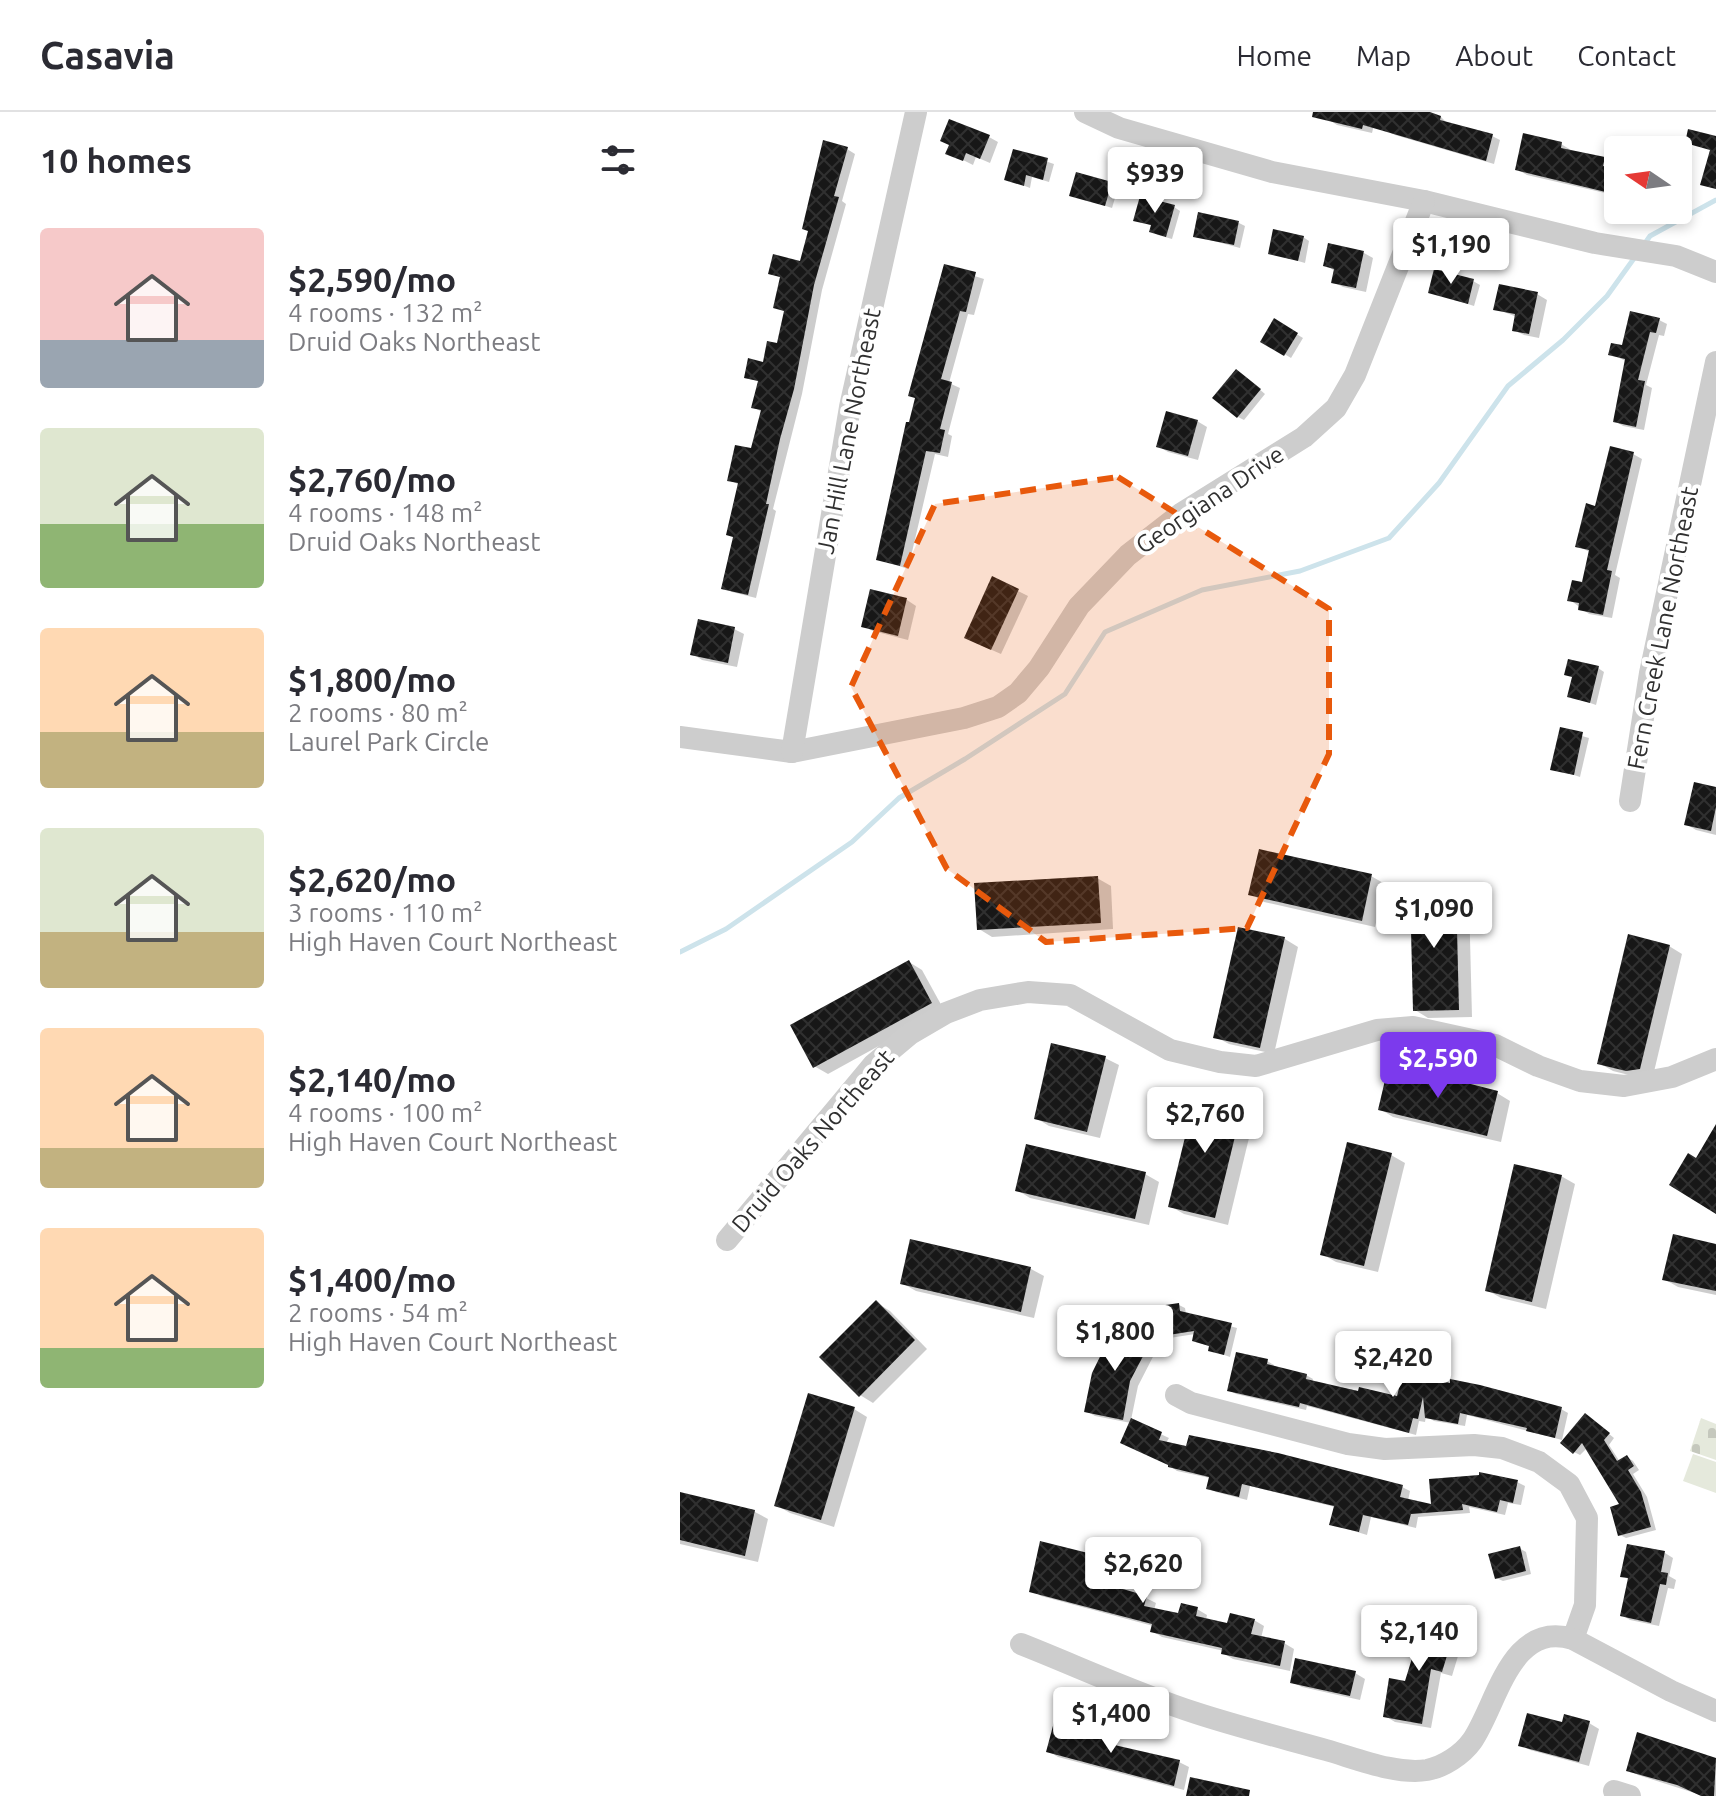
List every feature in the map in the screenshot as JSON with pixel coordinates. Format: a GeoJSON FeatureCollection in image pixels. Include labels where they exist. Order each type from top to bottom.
{"type":"FeatureCollection","features":[{"type":"Feature","properties":{"kind":"street","name":"Jan Hill Lane Northeast"},"geometry":{"type":"LineString","coordinates":[[792,752],[850,407],[916,112]]}},
{"type":"Feature","properties":{"kind":"street"},"geometry":{"type":"LineString","coordinates":[[1085,112],[1119,128],[1272,172],[1424,201],[1595,243],[1676,256],[1716,272]]}},
{"type":"Feature","properties":{"kind":"street","name":"Georgiana Drive"},"geometry":{"type":"LineString","coordinates":[[792,752],[964,718],[998,707],[1018,693],[1039,668],[1079,606],[1128,555],[1182,513],[1304,437],[1336,408],[1355,375],[1424,201]]}},
{"type":"Feature","properties":{"kind":"street","name":"Fern Creek Lane Northeast"},"geometry":{"type":"LineString","coordinates":[[1630,801],[1650,673],[1716,362]]}},
{"type":"Feature","properties":{"kind":"street"},"geometry":{"type":"LineString","coordinates":[[680,737],[792,752]]}},
{"type":"Feature","properties":{"kind":"street","name":"Druid Oaks Northeast"},"geometry":{"type":"LineString","coordinates":[[727,1240],[873,1065],[910,1034],[946,1013],[980,1000],[1028,992],[1070,995],[1170,1050],[1220,1062],[1256,1066],[1377,1030],[1413,1027],[1495,1045],[1538,1066],[1580,1081],[1624,1086],[1672,1077],[1716,1059]]}},
{"type":"Feature","properties":{"kind":"street"},"geometry":{"type":"LineString","coordinates":[[1176,1395],[1191,1403],[1348,1444],[1385,1449],[1502,1448],[1539,1462],[1569,1484],[1587,1518],[1585,1605],[1573,1639]]}},
{"type":"Feature","properties":{"kind":"street"},"geometry":{"type":"LineString","coordinates":[[1021,1644],[1194,1713],[1386,1767],[1426,1770],[1449,1762],[1472,1741],[1493,1694],[1518,1655],[1539,1639],[1573,1639],[1716,1711]]}},
{"type":"Feature","properties":{"kind":"highlighted area"},"geometry":{"type":"Polygon","coordinates":[[[1118,477],[1329,609],[1329,754],[1247,928],[1046,942],[947,869],[851,687],[935,504],[1118,477]]]}},
{"type":"Feature","properties":{"kind":"green space"},"geometry":{"type":"Polygon","coordinates":[[[1701,1418],[1716,1424],[1716,1460],[1690,1451],[1701,1418]]]}},
{"type":"Feature","properties":{"kind":"green space"},"geometry":{"type":"Polygon","coordinates":[[[1693,1454],[1716,1462],[1716,1493],[1683,1481],[1693,1454]]]}},
{"type":"Feature","properties":{"kind":"building"},"geometry":{"type":"Polygon","coordinates":[[[1313,112],[1430,112],[1441,116],[1440,120],[1493,134],[1486,161],[1363,125],[1362,129],[1312,117],[1313,112]]]}},
{"type":"Feature","properties":{"kind":"building"},"geometry":{"type":"Polygon","coordinates":[[[949,119],[990,135],[980,159],[966,153],[963,161],[945,154],[949,145],[940,141],[949,119]]]}},
{"type":"Feature","properties":{"kind":"building"},"geometry":{"type":"Polygon","coordinates":[[[1688,129],[1716,136],[1716,189],[1700,185],[1710,150],[1692,145],[1692,136],[1686,136],[1688,129]]]}},
{"type":"Feature","properties":{"kind":"building"},"geometry":{"type":"Polygon","coordinates":[[[1523,133],[1562,142],[1561,148],[1604,157],[1604,192],[1515,170],[1523,133]]]}},
{"type":"Feature","properties":{"kind":"building"},"geometry":{"type":"Polygon","coordinates":[[[823,140],[848,147],[834,196],[839,197],[814,285],[748,595],[721,589],[733,537],[726,535],[738,483],[727,481],[735,445],[751,448],[761,410],[751,408],[758,381],[744,378],[748,358],[763,362],[767,341],[777,343],[784,311],[773,308],[780,277],[768,274],[773,254],[800,261],[808,231],[802,229],[823,140]]]}},
{"type":"Feature","properties":{"kind":"building"},"geometry":{"type":"Polygon","coordinates":[[[1013,149],[1048,158],[1043,180],[1026,175],[1024,186],[1004,180],[1013,149]]]}},
{"type":"Feature","properties":{"kind":"building"},"geometry":{"type":"Polygon","coordinates":[[[1076,172],[1112,182],[1105,206],[1069,196],[1076,172]]]}},
{"type":"Feature","properties":{"kind":"building"},"geometry":{"type":"Polygon","coordinates":[[[1140,196],[1175,205],[1166,237],[1149,232],[1151,225],[1133,221],[1140,196]]]}},
{"type":"Feature","properties":{"kind":"building"},"geometry":{"type":"Polygon","coordinates":[[[1198,212],[1239,221],[1234,245],[1193,237],[1198,212]]]}},
{"type":"Feature","properties":{"kind":"building"},"geometry":{"type":"Polygon","coordinates":[[[1273,229],[1304,236],[1298,261],[1268,254],[1273,229]]]}},
{"type":"Feature","properties":{"kind":"building"},"geometry":{"type":"Polygon","coordinates":[[[1328,243],[1364,251],[1356,288],[1331,283],[1334,269],[1323,266],[1328,243]]]}},
{"type":"Feature","properties":{"kind":"building"},"geometry":{"type":"Polygon","coordinates":[[[944,264],[976,272],[966,312],[960,311],[941,379],[952,382],[940,429],[945,430],[940,453],[926,451],[900,566],[876,560],[906,422],[909,422],[915,398],[908,396],[944,264]]]}},
{"type":"Feature","properties":{"kind":"building"},"geometry":{"type":"Polygon","coordinates":[[[1434,269],[1474,279],[1468,304],[1428,293],[1434,269]]]}},
{"type":"Feature","properties":{"kind":"building"},"geometry":{"type":"Polygon","coordinates":[[[1499,284],[1538,292],[1529,334],[1512,331],[1515,314],[1493,310],[1499,284]]]}},
{"type":"Feature","properties":{"kind":"building"},"geometry":{"type":"Polygon","coordinates":[[[1630,311],[1660,318],[1656,333],[1650,332],[1638,380],[1645,381],[1636,427],[1613,422],[1625,359],[1608,355],[1611,343],[1622,345],[1630,311]]]}},
{"type":"Feature","properties":{"kind":"building"},"geometry":{"type":"Polygon","coordinates":[[[1274,318],[1298,333],[1284,356],[1260,342],[1274,318]]]}},
{"type":"Feature","properties":{"kind":"building"},"geometry":{"type":"Polygon","coordinates":[[[1236,369],[1261,389],[1237,418],[1212,398],[1236,369]]]}},
{"type":"Feature","properties":{"kind":"building"},"geometry":{"type":"Polygon","coordinates":[[[1166,411],[1198,420],[1188,456],[1156,447],[1166,411]]]}},
{"type":"Feature","properties":{"kind":"building"},"geometry":{"type":"Polygon","coordinates":[[[1610,446],[1634,452],[1607,570],[1612,571],[1603,615],[1578,610],[1579,603],[1567,601],[1572,580],[1582,582],[1589,550],[1575,547],[1586,503],[1595,506],[1610,446]]]}},
{"type":"Feature","properties":{"kind":"building"},"geometry":{"type":"Polygon","coordinates":[[[992,576],[1019,589],[991,650],[964,638],[992,576]]]}},
{"type":"Feature","properties":{"kind":"building"},"geometry":{"type":"Polygon","coordinates":[[[870,589],[907,598],[898,636],[861,627],[870,589]]]}},
{"type":"Feature","properties":{"kind":"building"},"geometry":{"type":"Polygon","coordinates":[[[698,619],[735,627],[728,663],[690,655],[698,619]]]}},
{"type":"Feature","properties":{"kind":"building"},"geometry":{"type":"Polygon","coordinates":[[[1568,659],[1599,666],[1590,703],[1567,697],[1572,677],[1564,675],[1568,659]]]}},
{"type":"Feature","properties":{"kind":"building"},"geometry":{"type":"Polygon","coordinates":[[[1560,727],[1583,732],[1574,775],[1550,770],[1560,727]]]}},
{"type":"Feature","properties":{"kind":"building"},"geometry":{"type":"Polygon","coordinates":[[[1694,782],[1716,787],[1711,831],[1684,825],[1694,782]]]}},
{"type":"Feature","properties":{"kind":"building"},"geometry":{"type":"Polygon","coordinates":[[[1259,849],[1372,874],[1362,921],[1248,895],[1259,849]]]}},
{"type":"Feature","properties":{"kind":"building"},"geometry":{"type":"Polygon","coordinates":[[[1098,876],[1101,923],[977,930],[974,883],[1098,876]]]}},
{"type":"Feature","properties":{"kind":"building"},"geometry":{"type":"Polygon","coordinates":[[[1456,889],[1459,1010],[1413,1011],[1410,890],[1456,889]]]}},
{"type":"Feature","properties":{"kind":"building"},"geometry":{"type":"Polygon","coordinates":[[[1238,927],[1285,937],[1260,1048],[1213,1038],[1238,927]]]}},
{"type":"Feature","properties":{"kind":"building"},"geometry":{"type":"Polygon","coordinates":[[[1628,934],[1670,945],[1640,1069],[1626,1071],[1597,1064],[1628,934]]]}},
{"type":"Feature","properties":{"kind":"building"},"geometry":{"type":"Polygon","coordinates":[[[909,960],[932,1003],[813,1068],[790,1025],[909,960]]]}},
{"type":"Feature","properties":{"kind":"building"},"geometry":{"type":"Polygon","coordinates":[[[1051,1043],[1106,1056],[1087,1132],[1034,1119],[1051,1043]]]}},
{"type":"Feature","properties":{"kind":"building"},"geometry":{"type":"Polygon","coordinates":[[[1389,1063],[1498,1091],[1487,1136],[1378,1110],[1389,1063]]]}},
{"type":"Feature","properties":{"kind":"building"},"geometry":{"type":"Polygon","coordinates":[[[1196,1092],[1243,1104],[1215,1218],[1168,1207],[1196,1092]]]}},
{"type":"Feature","properties":{"kind":"building"},"geometry":{"type":"Polygon","coordinates":[[[1716,1124],[1716,1214],[1669,1185],[1688,1153],[1696,1158],[1716,1124]]]}},
{"type":"Feature","properties":{"kind":"building"},"geometry":{"type":"Polygon","coordinates":[[[1347,1142],[1392,1153],[1364,1266],[1320,1255],[1347,1142]]]}},
{"type":"Feature","properties":{"kind":"building"},"geometry":{"type":"Polygon","coordinates":[[[1026,1144],[1146,1172],[1135,1219],[1015,1191],[1026,1144]]]}},
{"type":"Feature","properties":{"kind":"building"},"geometry":{"type":"Polygon","coordinates":[[[1514,1164],[1562,1175],[1532,1302],[1485,1291],[1514,1164]]]}},
{"type":"Feature","properties":{"kind":"building"},"geometry":{"type":"Polygon","coordinates":[[[1673,1234],[1716,1244],[1716,1291],[1662,1280],[1673,1234]]]}},
{"type":"Feature","properties":{"kind":"building"},"geometry":{"type":"Polygon","coordinates":[[[910,1239],[1031,1267],[1021,1312],[900,1284],[910,1239]]]}},
{"type":"Feature","properties":{"kind":"building"},"geometry":{"type":"Polygon","coordinates":[[[876,1300],[915,1340],[859,1397],[819,1357],[876,1300]]]}},
{"type":"Feature","properties":{"kind":"building"},"geometry":{"type":"Polygon","coordinates":[[[1179,1303],[1180,1311],[1232,1323],[1224,1355],[1208,1351],[1209,1346],[1192,1341],[1194,1331],[1149,1338],[1145,1308],[1179,1303]]]}},
{"type":"Feature","properties":{"kind":"building"},"geometry":{"type":"Polygon","coordinates":[[[1116,1324],[1151,1341],[1130,1381],[1123,1420],[1084,1412],[1092,1373],[1116,1324]]]}},
{"type":"Feature","properties":{"kind":"building"},"geometry":{"type":"Polygon","coordinates":[[[1236,1352],[1268,1359],[1267,1364],[1307,1374],[1306,1379],[1358,1391],[1359,1387],[1397,1396],[1403,1372],[1450,1383],[1450,1379],[1480,1385],[1562,1407],[1555,1438],[1526,1431],[1527,1428],[1460,1413],[1458,1424],[1425,1418],[1423,1397],[1418,1419],[1413,1418],[1409,1433],[1300,1403],[1299,1407],[1227,1391],[1236,1352]]]}},
{"type":"Feature","properties":{"kind":"building"},"geometry":{"type":"Polygon","coordinates":[[[808,1393],[855,1407],[821,1520],[774,1506],[808,1393]]]}},
{"type":"Feature","properties":{"kind":"building"},"geometry":{"type":"Polygon","coordinates":[[[1585,1413],[1610,1433],[1604,1440],[1617,1461],[1627,1455],[1634,1466],[1628,1470],[1641,1492],[1651,1527],[1618,1536],[1610,1507],[1619,1504],[1582,1443],[1573,1454],[1560,1443],[1585,1413]]]}},
{"type":"Feature","properties":{"kind":"building"},"geometry":{"type":"Polygon","coordinates":[[[1131,1418],[1162,1432],[1159,1440],[1186,1446],[1189,1435],[1278,1453],[1403,1485],[1400,1497],[1431,1504],[1429,1479],[1479,1475],[1479,1472],[1518,1480],[1513,1503],[1500,1500],[1497,1512],[1462,1504],[1463,1510],[1411,1514],[1408,1525],[1363,1515],[1359,1532],[1329,1525],[1334,1506],[1242,1484],[1239,1497],[1206,1489],[1209,1477],[1168,1467],[1120,1443],[1131,1418]]]}},
{"type":"Feature","properties":{"kind":"building"},"geometry":{"type":"Polygon","coordinates":[[[680,1492],[755,1510],[745,1556],[680,1540],[680,1492]]]}},
{"type":"Feature","properties":{"kind":"building"},"geometry":{"type":"Polygon","coordinates":[[[1040,1541],[1116,1560],[1109,1585],[1147,1596],[1144,1606],[1178,1613],[1181,1603],[1198,1607],[1196,1616],[1227,1623],[1230,1613],[1255,1619],[1251,1634],[1285,1641],[1280,1666],[1221,1654],[1222,1648],[1150,1632],[1152,1624],[1029,1592],[1040,1541]]]}},
{"type":"Feature","properties":{"kind":"building"},"geometry":{"type":"Polygon","coordinates":[[[1627,1544],[1665,1551],[1661,1572],[1668,1573],[1666,1585],[1660,1584],[1651,1623],[1620,1616],[1628,1578],[1620,1577],[1627,1544]]]}},
{"type":"Feature","properties":{"kind":"building"},"geometry":{"type":"Polygon","coordinates":[[[1520,1546],[1526,1571],[1495,1579],[1488,1554],[1520,1546]]]}},
{"type":"Feature","properties":{"kind":"building"},"geometry":{"type":"Polygon","coordinates":[[[1425,1616],[1456,1626],[1442,1672],[1431,1669],[1422,1724],[1383,1717],[1389,1678],[1405,1681],[1425,1616]]]}},
{"type":"Feature","properties":{"kind":"building"},"geometry":{"type":"Polygon","coordinates":[[[1295,1658],[1356,1671],[1350,1696],[1290,1683],[1295,1658]]]}},
{"type":"Feature","properties":{"kind":"building"},"geometry":{"type":"Polygon","coordinates":[[[1527,1713],[1562,1722],[1564,1714],[1590,1721],[1579,1762],[1518,1746],[1527,1713]]]}},
{"type":"Feature","properties":{"kind":"building"},"geometry":{"type":"Polygon","coordinates":[[[1054,1722],[1112,1739],[1110,1744],[1180,1760],[1174,1786],[1046,1752],[1054,1722]]]}},
{"type":"Feature","properties":{"kind":"building"},"geometry":{"type":"Polygon","coordinates":[[[1637,1732],[1716,1758],[1714,1796],[1701,1796],[1677,1785],[1626,1771],[1637,1732]]]}},
{"type":"Feature","properties":{"kind":"building"},"geometry":{"type":"Polygon","coordinates":[[[1190,1777],[1250,1790],[1249,1796],[1186,1796],[1190,1777]]]}},
{"type":"Feature","properties":{"kind":"waterway"},"geometry":{"type":"LineString","coordinates":[[1643,246],[1650,236],[1716,200]]}},
{"type":"Feature","properties":{"kind":"waterway"},"geometry":{"type":"LineString","coordinates":[[680,952],[726,929],[852,842],[899,798],[1065,694],[1105,632],[1202,590],[1300,571],[1389,538],[1439,483],[1508,386],[1563,340],[1607,296],[1635,257]]}}]}
